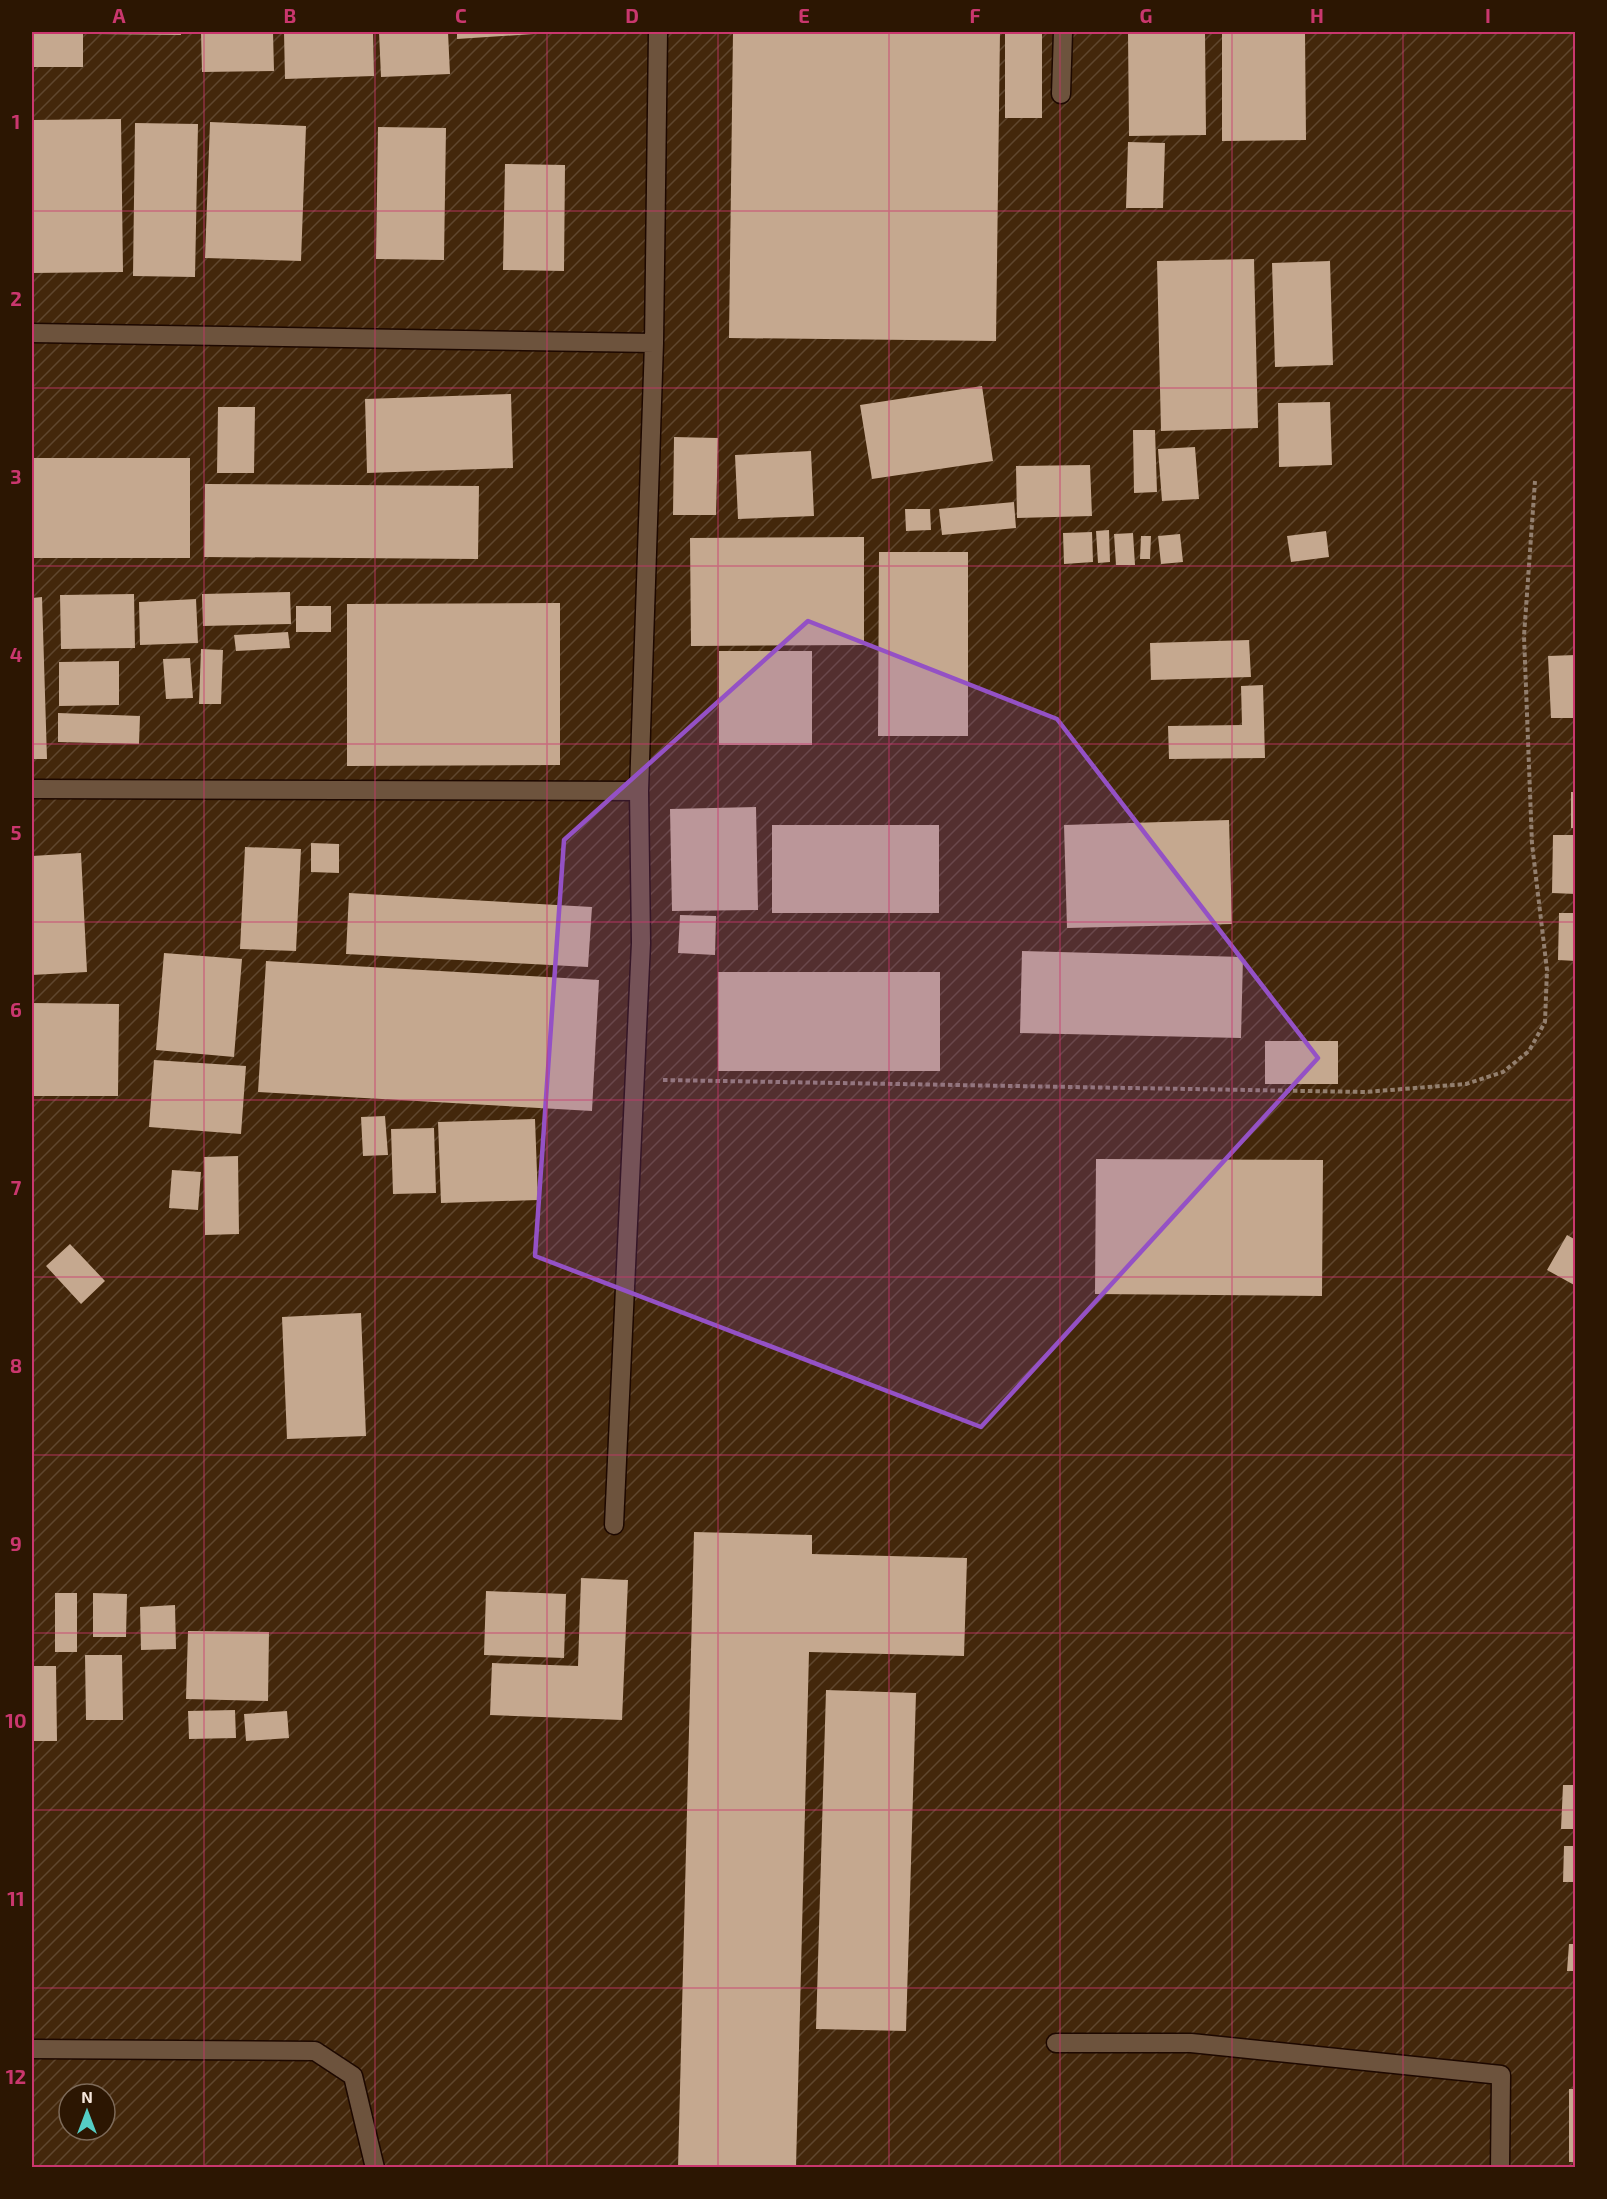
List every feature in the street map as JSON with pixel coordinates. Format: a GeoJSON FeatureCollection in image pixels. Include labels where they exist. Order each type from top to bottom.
{"type":"FeatureCollection","features":[{"type":"Feature","properties":{"kind":"street"},"geometry":{"type":"LineString","coordinates":[[614,1525],[641,943],[639,791],[654,344],[658,32]]}},
{"type":"Feature","properties":{"kind":"street"},"geometry":{"type":"LineString","coordinates":[[1062,94],[1063,32]]}},
{"type":"Feature","properties":{"kind":"street"},"geometry":{"type":"LineString","coordinates":[[32,333],[654,344]]}},
{"type":"Feature","properties":{"kind":"street"},"geometry":{"type":"LineString","coordinates":[[32,789],[639,791]]}},
{"type":"Feature","properties":{"kind":"street"},"geometry":{"type":"LineString","coordinates":[[1056,2043],[1191,2043],[1500,2075],[1500,2168]]}},
{"type":"Feature","properties":{"kind":"street"},"geometry":{"type":"LineString","coordinates":[[32,2049],[315,2051],[354,2076],[375,2168]]}},
{"type":"Feature","properties":{"kind":"path"},"geometry":{"type":"LineString","coordinates":[[635,1079],[1365,1092],[1466,1084],[1503,1072],[1529,1051],[1545,1022],[1546,970],[1532,844],[1524,636],[1535,481]]}},
{"type":"Feature","properties":{"kind":"highlighted area"},"geometry":{"type":"Polygon","coordinates":[[[808,621],[1057,719],[1318,1058],[981,1427],[535,1256],[564,840],[808,621]]]}},
{"type":"Feature","properties":{"kind":"shaded area"},"geometry":{"type":"Polygon","coordinates":[[[32,32],[1575,32],[1575,2167],[32,2168],[32,32]]]}},
{"type":"Feature","properties":{"kind":"building"},"geometry":{"type":"Polygon","coordinates":[[[32,32],[83,32],[83,67],[32,67],[32,32]]]}},
{"type":"Feature","properties":{"kind":"building"},"geometry":{"type":"Polygon","coordinates":[[[97,32],[181,32],[181,35],[97,34],[97,32]]]}},
{"type":"Feature","properties":{"kind":"building"},"geometry":{"type":"Polygon","coordinates":[[[201,32],[273,32],[274,71],[202,72],[201,32]]]}},
{"type":"Feature","properties":{"kind":"building"},"geometry":{"type":"Polygon","coordinates":[[[284,32],[373,32],[374,76],[285,79],[284,32]]]}},
{"type":"Feature","properties":{"kind":"building"},"geometry":{"type":"Polygon","coordinates":[[[379,32],[448,32],[450,74],[381,77],[379,32]]]}},
{"type":"Feature","properties":{"kind":"building"},"geometry":{"type":"Polygon","coordinates":[[[457,32],[549,32],[549,33],[457,39],[457,32]]]}},
{"type":"Feature","properties":{"kind":"building"},"geometry":{"type":"Polygon","coordinates":[[[733,32],[1000,32],[996,341],[729,338],[733,32]]]}},
{"type":"Feature","properties":{"kind":"building"},"geometry":{"type":"Polygon","coordinates":[[[1005,32],[1042,32],[1042,118],[1005,118],[1005,32]]]}},
{"type":"Feature","properties":{"kind":"building"},"geometry":{"type":"Polygon","coordinates":[[[1128,32],[1205,32],[1206,135],[1129,136],[1128,32]]]}},
{"type":"Feature","properties":{"kind":"building"},"geometry":{"type":"Polygon","coordinates":[[[1222,32],[1305,32],[1306,140],[1222,141],[1222,32]]]}},
{"type":"Feature","properties":{"kind":"building"},"geometry":{"type":"Polygon","coordinates":[[[121,119],[123,272],[32,273],[32,120],[121,119]]]}},
{"type":"Feature","properties":{"kind":"building"},"geometry":{"type":"Polygon","coordinates":[[[210,122],[306,126],[301,261],[205,258],[210,122]]]}},
{"type":"Feature","properties":{"kind":"building"},"geometry":{"type":"Polygon","coordinates":[[[135,123],[198,124],[195,277],[133,276],[135,123]]]}},
{"type":"Feature","properties":{"kind":"building"},"geometry":{"type":"Polygon","coordinates":[[[378,127],[446,128],[444,260],[376,259],[378,127]]]}},
{"type":"Feature","properties":{"kind":"building"},"geometry":{"type":"Polygon","coordinates":[[[1128,142],[1165,143],[1163,208],[1126,208],[1128,142]]]}},
{"type":"Feature","properties":{"kind":"building"},"geometry":{"type":"Polygon","coordinates":[[[505,164],[565,165],[564,271],[503,270],[505,164]]]}},
{"type":"Feature","properties":{"kind":"building"},"geometry":{"type":"Polygon","coordinates":[[[1254,259],[1258,428],[1161,431],[1157,261],[1254,259]]]}},
{"type":"Feature","properties":{"kind":"building"},"geometry":{"type":"Polygon","coordinates":[[[1330,261],[1333,365],[1275,367],[1272,263],[1330,261]]]}},
{"type":"Feature","properties":{"kind":"building"},"geometry":{"type":"Polygon","coordinates":[[[982,386],[993,461],[872,479],[860,405],[982,386]]]}},
{"type":"Feature","properties":{"kind":"building"},"geometry":{"type":"Polygon","coordinates":[[[511,394],[513,468],[367,473],[365,399],[511,394]]]}},
{"type":"Feature","properties":{"kind":"building"},"geometry":{"type":"Polygon","coordinates":[[[1330,402],[1332,465],[1279,467],[1278,403],[1330,402]]]}},
{"type":"Feature","properties":{"kind":"building"},"geometry":{"type":"Polygon","coordinates":[[[218,407],[255,407],[254,473],[217,473],[218,407]]]}},
{"type":"Feature","properties":{"kind":"building"},"geometry":{"type":"Polygon","coordinates":[[[1133,430],[1155,430],[1157,492],[1134,493],[1133,430]]]}},
{"type":"Feature","properties":{"kind":"building"},"geometry":{"type":"Polygon","coordinates":[[[674,437],[718,438],[716,515],[673,515],[674,437]]]}},
{"type":"Feature","properties":{"kind":"building"},"geometry":{"type":"Polygon","coordinates":[[[1195,447],[1199,499],[1162,501],[1158,449],[1195,447]]]}},
{"type":"Feature","properties":{"kind":"building"},"geometry":{"type":"Polygon","coordinates":[[[811,451],[814,516],[738,519],[735,455],[811,451]]]}},
{"type":"Feature","properties":{"kind":"building"},"geometry":{"type":"Polygon","coordinates":[[[32,458],[190,458],[190,558],[32,558],[32,458]]]}},
{"type":"Feature","properties":{"kind":"building"},"geometry":{"type":"Polygon","coordinates":[[[1090,465],[1092,516],[1017,518],[1016,466],[1090,465]]]}},
{"type":"Feature","properties":{"kind":"building"},"geometry":{"type":"Polygon","coordinates":[[[205,484],[479,486],[478,559],[204,557],[205,484]]]}},
{"type":"Feature","properties":{"kind":"building"},"geometry":{"type":"Polygon","coordinates":[[[1014,502],[1016,528],[942,535],[939,509],[1014,502]]]}},
{"type":"Feature","properties":{"kind":"building"},"geometry":{"type":"Polygon","coordinates":[[[905,509],[930,509],[931,530],[906,531],[905,509]]]}},
{"type":"Feature","properties":{"kind":"building"},"geometry":{"type":"Polygon","coordinates":[[[1109,530],[1110,562],[1098,563],[1096,531],[1109,530]]]}},
{"type":"Feature","properties":{"kind":"building"},"geometry":{"type":"Polygon","coordinates":[[[1326,531],[1329,557],[1291,562],[1287,536],[1326,531]]]}},
{"type":"Feature","properties":{"kind":"building"},"geometry":{"type":"Polygon","coordinates":[[[1092,532],[1093,562],[1064,564],[1063,533],[1092,532]]]}},
{"type":"Feature","properties":{"kind":"building"},"geometry":{"type":"Polygon","coordinates":[[[1133,533],[1135,565],[1116,565],[1114,534],[1133,533]]]}},
{"type":"Feature","properties":{"kind":"building"},"geometry":{"type":"Polygon","coordinates":[[[1180,534],[1183,562],[1161,564],[1158,536],[1180,534]]]}},
{"type":"Feature","properties":{"kind":"building"},"geometry":{"type":"Polygon","coordinates":[[[1141,536],[1151,536],[1150,559],[1140,559],[1141,536]]]}},
{"type":"Feature","properties":{"kind":"building"},"geometry":{"type":"Polygon","coordinates":[[[864,537],[864,645],[691,646],[690,538],[864,537]]]}},
{"type":"Feature","properties":{"kind":"building"},"geometry":{"type":"Polygon","coordinates":[[[879,552],[968,552],[968,736],[878,736],[879,552]]]}},
{"type":"Feature","properties":{"kind":"building"},"geometry":{"type":"Polygon","coordinates":[[[290,592],[291,624],[203,626],[202,594],[290,592]]]}},
{"type":"Feature","properties":{"kind":"building"},"geometry":{"type":"Polygon","coordinates":[[[134,594],[135,648],[61,649],[60,595],[134,594]]]}},
{"type":"Feature","properties":{"kind":"building"},"geometry":{"type":"Polygon","coordinates":[[[42,597],[47,759],[32,759],[32,598],[42,597]]]}},
{"type":"Feature","properties":{"kind":"building"},"geometry":{"type":"Polygon","coordinates":[[[196,599],[198,643],[140,645],[139,602],[196,599]]]}},
{"type":"Feature","properties":{"kind":"building"},"geometry":{"type":"Polygon","coordinates":[[[560,603],[560,765],[347,766],[347,604],[560,603]]]}},
{"type":"Feature","properties":{"kind":"building"},"geometry":{"type":"Polygon","coordinates":[[[296,606],[331,606],[331,632],[296,632],[296,606]]]}},
{"type":"Feature","properties":{"kind":"building"},"geometry":{"type":"Polygon","coordinates":[[[288,632],[290,648],[236,651],[234,635],[288,632]]]}},
{"type":"Feature","properties":{"kind":"building"},"geometry":{"type":"Polygon","coordinates":[[[1249,640],[1251,677],[1151,680],[1150,643],[1249,640]]]}},
{"type":"Feature","properties":{"kind":"building"},"geometry":{"type":"Polygon","coordinates":[[[201,649],[223,650],[221,704],[199,704],[201,649]]]}},
{"type":"Feature","properties":{"kind":"building"},"geometry":{"type":"Polygon","coordinates":[[[719,651],[812,651],[812,745],[719,745],[719,651]]]}},
{"type":"Feature","properties":{"kind":"building"},"geometry":{"type":"Polygon","coordinates":[[[1576,655],[1576,718],[1551,718],[1548,656],[1576,655]]]}},
{"type":"Feature","properties":{"kind":"building"},"geometry":{"type":"Polygon","coordinates":[[[190,658],[193,698],[166,699],[163,659],[190,658]]]}},
{"type":"Feature","properties":{"kind":"building"},"geometry":{"type":"Polygon","coordinates":[[[119,661],[119,705],[59,706],[59,662],[119,661]]]}},
{"type":"Feature","properties":{"kind":"building"},"geometry":{"type":"Polygon","coordinates":[[[1263,685],[1265,758],[1169,759],[1168,726],[1242,725],[1241,686],[1263,685]]]}},
{"type":"Feature","properties":{"kind":"building"},"geometry":{"type":"Polygon","coordinates":[[[58,713],[140,716],[139,744],[58,742],[58,713]]]}},
{"type":"Feature","properties":{"kind":"building"},"geometry":{"type":"Polygon","coordinates":[[[1571,792],[1576,792],[1576,828],[1571,828],[1571,792]]]}},
{"type":"Feature","properties":{"kind":"building"},"geometry":{"type":"Polygon","coordinates":[[[756,807],[758,910],[672,911],[670,809],[756,807]]]}},
{"type":"Feature","properties":{"kind":"building"},"geometry":{"type":"Polygon","coordinates":[[[1229,820],[1232,924],[1067,928],[1064,825],[1229,820]]]}},
{"type":"Feature","properties":{"kind":"building"},"geometry":{"type":"Polygon","coordinates":[[[772,825],[939,825],[939,913],[772,913],[772,825]]]}},
{"type":"Feature","properties":{"kind":"building"},"geometry":{"type":"Polygon","coordinates":[[[1553,835],[1576,835],[1576,894],[1552,893],[1553,835]]]}},
{"type":"Feature","properties":{"kind":"building"},"geometry":{"type":"Polygon","coordinates":[[[311,843],[339,844],[339,873],[311,872],[311,843]]]}},
{"type":"Feature","properties":{"kind":"building"},"geometry":{"type":"Polygon","coordinates":[[[245,847],[301,849],[296,951],[240,949],[245,847]]]}},
{"type":"Feature","properties":{"kind":"building"},"geometry":{"type":"Polygon","coordinates":[[[81,853],[87,972],[32,975],[32,856],[81,853]]]}},
{"type":"Feature","properties":{"kind":"building"},"geometry":{"type":"Polygon","coordinates":[[[349,893],[592,907],[588,967],[346,954],[349,893]]]}},
{"type":"Feature","properties":{"kind":"building"},"geometry":{"type":"Polygon","coordinates":[[[1559,913],[1576,913],[1576,961],[1558,960],[1559,913]]]}},
{"type":"Feature","properties":{"kind":"building"},"geometry":{"type":"Polygon","coordinates":[[[680,915],[716,916],[715,955],[678,953],[680,915]]]}},
{"type":"Feature","properties":{"kind":"building"},"geometry":{"type":"Polygon","coordinates":[[[1022,951],[1243,957],[1241,1038],[1020,1033],[1022,951]]]}},
{"type":"Feature","properties":{"kind":"building"},"geometry":{"type":"Polygon","coordinates":[[[164,953],[242,959],[234,1057],[156,1050],[164,953]]]}},
{"type":"Feature","properties":{"kind":"building"},"geometry":{"type":"Polygon","coordinates":[[[266,961],[599,980],[592,1111],[258,1092],[266,961]]]}},
{"type":"Feature","properties":{"kind":"building"},"geometry":{"type":"Polygon","coordinates":[[[718,972],[940,972],[940,1071],[718,1071],[718,972]]]}},
{"type":"Feature","properties":{"kind":"building"},"geometry":{"type":"Polygon","coordinates":[[[32,1003],[119,1004],[118,1096],[32,1096],[32,1003]]]}},
{"type":"Feature","properties":{"kind":"building"},"geometry":{"type":"Polygon","coordinates":[[[1265,1041],[1338,1041],[1338,1084],[1265,1084],[1265,1041]]]}},
{"type":"Feature","properties":{"kind":"building"},"geometry":{"type":"Polygon","coordinates":[[[154,1060],[246,1066],[241,1134],[149,1127],[154,1060]]]}},
{"type":"Feature","properties":{"kind":"building"},"geometry":{"type":"Polygon","coordinates":[[[385,1116],[388,1155],[363,1156],[361,1117],[385,1116]]]}},
{"type":"Feature","properties":{"kind":"building"},"geometry":{"type":"Polygon","coordinates":[[[535,1119],[538,1200],[441,1203],[438,1122],[535,1119]]]}},
{"type":"Feature","properties":{"kind":"building"},"geometry":{"type":"Polygon","coordinates":[[[434,1128],[436,1193],[393,1194],[391,1129],[434,1128]]]}},
{"type":"Feature","properties":{"kind":"building"},"geometry":{"type":"Polygon","coordinates":[[[238,1156],[239,1234],[205,1235],[204,1157],[238,1156]]]}},
{"type":"Feature","properties":{"kind":"building"},"geometry":{"type":"Polygon","coordinates":[[[1096,1159],[1323,1160],[1322,1296],[1095,1294],[1096,1159]]]}},
{"type":"Feature","properties":{"kind":"building"},"geometry":{"type":"Polygon","coordinates":[[[172,1170],[201,1172],[198,1210],[169,1208],[172,1170]]]}},
{"type":"Feature","properties":{"kind":"building"},"geometry":{"type":"Polygon","coordinates":[[[1567,1235],[1576,1240],[1576,1286],[1547,1270],[1567,1235]]]}},
{"type":"Feature","properties":{"kind":"building"},"geometry":{"type":"Polygon","coordinates":[[[70,1244],[105,1281],[81,1304],[46,1266],[70,1244]]]}},
{"type":"Feature","properties":{"kind":"building"},"geometry":{"type":"Polygon","coordinates":[[[361,1313],[366,1436],[287,1439],[282,1317],[361,1313]]]}},
{"type":"Feature","properties":{"kind":"building"},"geometry":{"type":"Polygon","coordinates":[[[694,1532],[812,1535],[812,1554],[967,1558],[964,1656],[809,1652],[796,2168],[678,2168],[694,1532]]]}},
{"type":"Feature","properties":{"kind":"building"},"geometry":{"type":"Polygon","coordinates":[[[581,1578],[628,1580],[622,1720],[490,1715],[492,1663],[578,1666],[581,1578]]]}},
{"type":"Feature","properties":{"kind":"building"},"geometry":{"type":"Polygon","coordinates":[[[486,1591],[566,1594],[564,1658],[484,1655],[486,1591]]]}},
{"type":"Feature","properties":{"kind":"building"},"geometry":{"type":"Polygon","coordinates":[[[55,1593],[77,1593],[77,1652],[55,1652],[55,1593]]]}},
{"type":"Feature","properties":{"kind":"building"},"geometry":{"type":"Polygon","coordinates":[[[93,1593],[127,1594],[126,1637],[93,1637],[93,1593]]]}},
{"type":"Feature","properties":{"kind":"building"},"geometry":{"type":"Polygon","coordinates":[[[175,1605],[176,1649],[141,1650],[140,1607],[175,1605]]]}},
{"type":"Feature","properties":{"kind":"building"},"geometry":{"type":"Polygon","coordinates":[[[188,1631],[269,1632],[268,1701],[186,1699],[188,1631]]]}},
{"type":"Feature","properties":{"kind":"building"},"geometry":{"type":"Polygon","coordinates":[[[85,1655],[122,1655],[123,1720],[86,1720],[85,1655]]]}},
{"type":"Feature","properties":{"kind":"building"},"geometry":{"type":"Polygon","coordinates":[[[32,1666],[56,1666],[57,1741],[32,1741],[32,1666]]]}},
{"type":"Feature","properties":{"kind":"building"},"geometry":{"type":"Polygon","coordinates":[[[826,1690],[916,1693],[906,2031],[816,2029],[826,1690]]]}},
{"type":"Feature","properties":{"kind":"building"},"geometry":{"type":"Polygon","coordinates":[[[235,1710],[236,1738],[189,1739],[188,1711],[235,1710]]]}},
{"type":"Feature","properties":{"kind":"building"},"geometry":{"type":"Polygon","coordinates":[[[287,1711],[289,1738],[246,1741],[244,1714],[287,1711]]]}},
{"type":"Feature","properties":{"kind":"building"},"geometry":{"type":"Polygon","coordinates":[[[1563,1785],[1576,1785],[1576,1829],[1561,1829],[1563,1785]]]}},
{"type":"Feature","properties":{"kind":"building"},"geometry":{"type":"Polygon","coordinates":[[[1564,1846],[1576,1846],[1576,1882],[1563,1882],[1564,1846]]]}},
{"type":"Feature","properties":{"kind":"building"},"geometry":{"type":"Polygon","coordinates":[[[1569,1944],[1576,1944],[1576,1971],[1567,1971],[1569,1944]]]}},
{"type":"Feature","properties":{"kind":"building"},"geometry":{"type":"Polygon","coordinates":[[[1569,2089],[1576,2089],[1576,2162],[1569,2162],[1569,2089]]]}}]}
